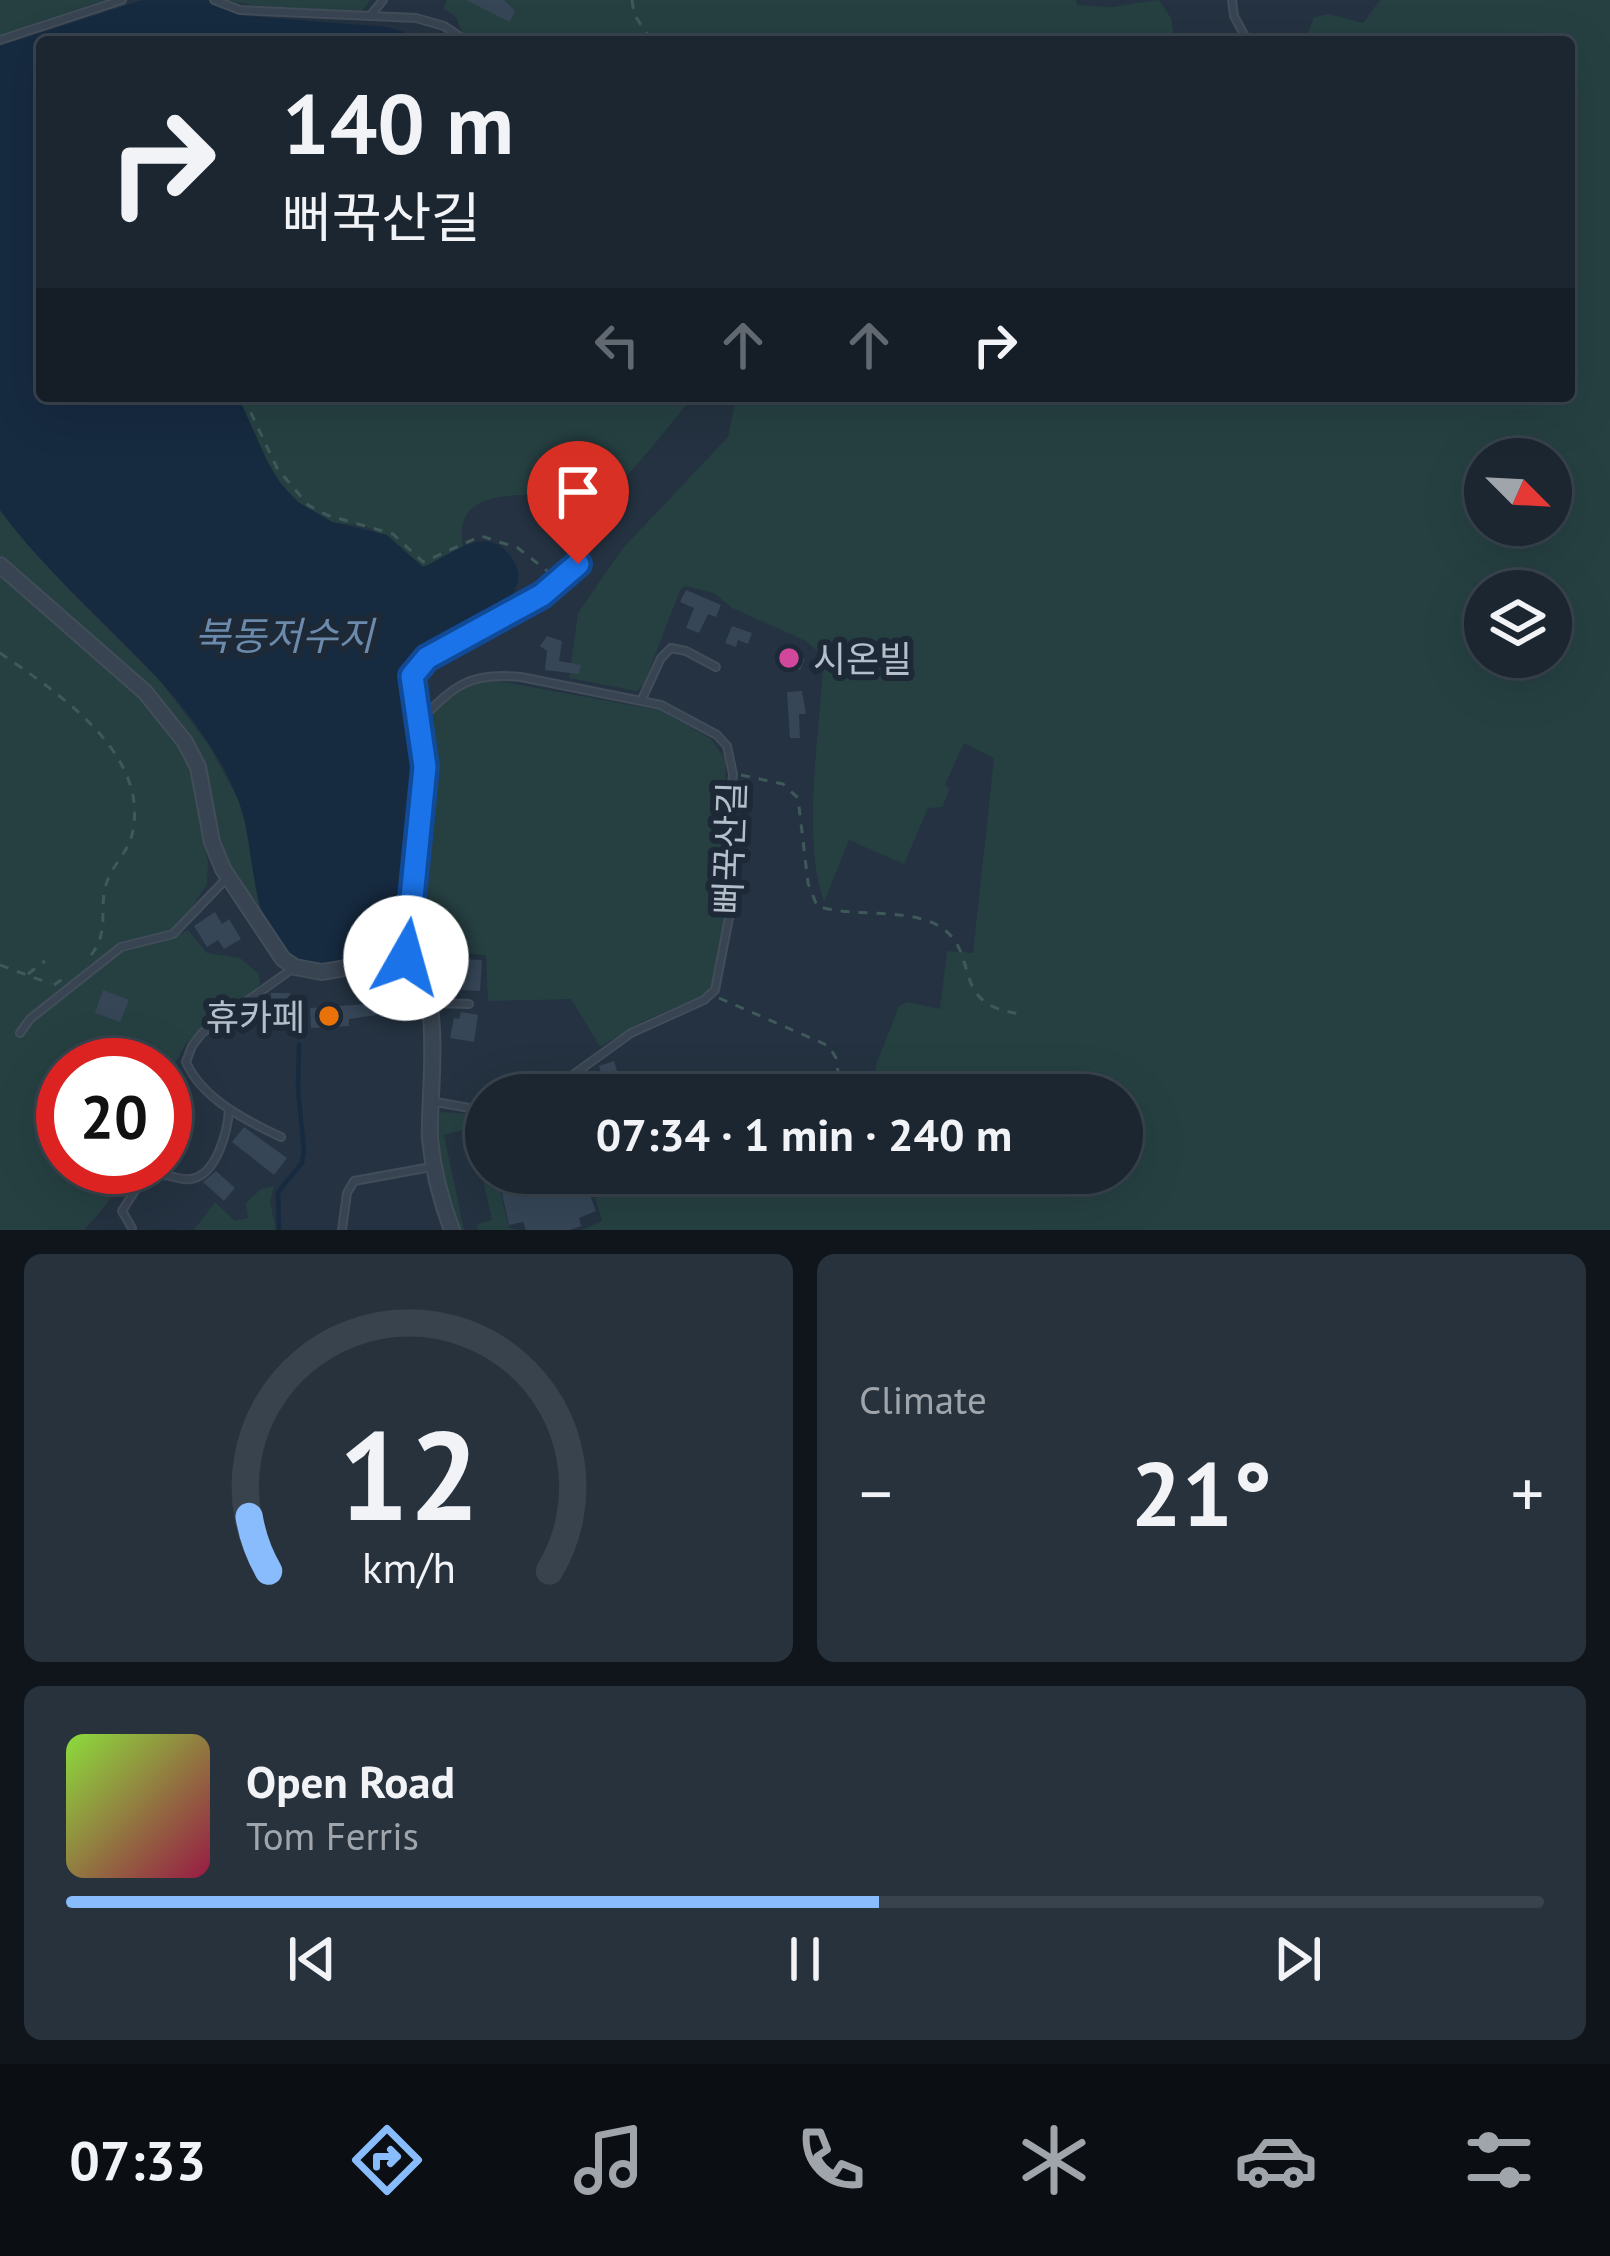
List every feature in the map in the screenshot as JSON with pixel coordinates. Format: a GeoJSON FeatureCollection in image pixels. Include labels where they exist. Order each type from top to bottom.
{"type":"FeatureCollection","features":[{"type":"Feature","properties":{"kind":"street"},"geometry":{"type":"LineString","coordinates":[[0,565],[145,692],[185,742],[206,796],[212,842],[271,946],[295,967],[322,972],[406,958],[423,977],[433,1042],[429,1101],[435,1167],[452,1230]]}},
{"type":"Feature","properties":{"kind":"lane"},"geometry":{"type":"LineString","coordinates":[[0,40],[122,0]]}},
{"type":"Feature","properties":{"kind":"lane"},"geometry":{"type":"LineString","coordinates":[[214,0],[240,10],[430,22],[457,36]]}},
{"type":"Feature","properties":{"kind":"lane"},"geometry":{"type":"LineString","coordinates":[[370,16],[383,0]]}},
{"type":"Feature","properties":{"kind":"lane"},"geometry":{"type":"LineString","coordinates":[[1232,0],[1245,36]]}},
{"type":"Feature","properties":{"kind":"lane"},"geometry":{"type":"LineString","coordinates":[[406,958],[425,767],[411,682],[420,662],[542,595],[578,564]]}},
{"type":"Feature","properties":{"kind":"lane"},"geometry":{"type":"LineString","coordinates":[[642,699],[661,658],[671,648],[716,667]]}},
{"type":"Feature","properties":{"kind":"lane","name":"뻐꾹산길"},"geometry":{"type":"LineString","coordinates":[[420,721],[458,686],[483,676],[521,677],[642,699],[717,735],[728,746],[734,774],[728,827],[734,892],[718,983],[712,993]]}},
{"type":"Feature","properties":{"kind":"lane"},"geometry":{"type":"LineString","coordinates":[[20,1033],[30,1019],[121,947],[173,934],[228,876]]}},
{"type":"Feature","properties":{"kind":"lane"},"geometry":{"type":"LineString","coordinates":[[281,1137],[229,1109],[193,1076],[186,1062],[215,1022],[295,967]]}},
{"type":"Feature","properties":{"kind":"lane"},"geometry":{"type":"LineString","coordinates":[[572,1074],[617,1041],[712,993]]}},
{"type":"Feature","properties":{"kind":"lane"},"geometry":{"type":"LineString","coordinates":[[428,1003],[469,1004]]}},
{"type":"Feature","properties":{"kind":"lane"},"geometry":{"type":"LineString","coordinates":[[429,1101],[465,1107]]}},
{"type":"Feature","properties":{"kind":"lane"},"geometry":{"type":"LineString","coordinates":[[132,1228],[122,1210],[129,1196],[160,1175],[191,1179],[199,1175],[221,1146],[229,1109]]}},
{"type":"Feature","properties":{"kind":"lane"},"geometry":{"type":"LineString","coordinates":[[343,1230],[353,1181],[435,1167]]}},
{"type":"Feature","properties":{"kind":"path"},"geometry":{"type":"LineString","coordinates":[[632,0],[634,14],[648,36]]}},
{"type":"Feature","properties":{"kind":"path"},"geometry":{"type":"LineString","coordinates":[[246,402],[277,468],[308,505],[393,534],[423,562],[469,538],[498,540],[538,561],[558,581]]}},
{"type":"Feature","properties":{"kind":"path"},"geometry":{"type":"LineString","coordinates":[[0,653],[72,704],[100,734],[136,802],[129,846],[109,878],[104,935],[83,965]]}},
{"type":"Feature","properties":{"kind":"path"},"geometry":{"type":"LineString","coordinates":[[734,774],[783,784],[798,798],[808,884],[818,906],[896,915],[941,927],[955,942],[964,972],[985,1001],[1003,1012],[1024,1014]]}},
{"type":"Feature","properties":{"kind":"path"},"geometry":{"type":"LineString","coordinates":[[27,975],[45,961]]}},
{"type":"Feature","properties":{"kind":"path"},"geometry":{"type":"LineString","coordinates":[[0,965],[53,985],[68,975]]}},
{"type":"Feature","properties":{"kind":"path"},"geometry":{"type":"LineString","coordinates":[[712,993],[829,1046],[838,1074]]}},
{"type":"Feature","properties":{"kind":"green space"},"geometry":{"type":"Polygon","coordinates":[[[0,0],[104,0],[0,35],[0,0]]]}},
{"type":"Feature","properties":{"kind":"green space"},"geometry":{"type":"Polygon","coordinates":[[[226,0],[370,0],[362,11],[226,0]]]}},
{"type":"Feature","properties":{"kind":"green space"},"geometry":{"type":"Polygon","coordinates":[[[447,0],[1076,0],[1077,5],[1112,7],[1159,0],[1171,18],[1174,36],[464,36],[456,17],[443,9],[447,0]]]}},
{"type":"Feature","properties":{"kind":"green space"},"geometry":{"type":"Polygon","coordinates":[[[1380,0],[1610,0],[1610,1230],[582,1230],[602,1221],[594,1194],[1143,1194],[1143,1074],[876,1074],[899,1006],[907,1002],[940,1009],[947,951],[973,953],[994,758],[964,743],[945,785],[950,789],[942,807],[928,808],[904,864],[849,840],[824,902],[817,877],[813,819],[823,667],[817,651],[806,641],[732,608],[714,593],[685,586],[637,691],[569,678],[578,613],[623,548],[728,437],[735,402],[1575,402],[1575,36],[1307,36],[1314,17],[1328,14],[1363,23],[1380,0]]]}},
{"type":"Feature","properties":{"kind":"green space"},"geometry":{"type":"Polygon","coordinates":[[[240,402],[689,402],[638,464],[607,492],[492,499],[474,507],[463,521],[463,545],[453,555],[423,567],[376,532],[332,522],[298,502],[272,470],[240,402]]]}},
{"type":"Feature","properties":{"kind":"green space"},"geometry":{"type":"Polygon","coordinates":[[[0,510],[71,592],[161,682],[210,747],[239,801],[259,906],[290,955],[278,949],[223,859],[189,742],[0,559],[0,510]]]}},
{"type":"Feature","properties":{"kind":"green space"},"geometry":{"type":"Polygon","coordinates":[[[0,570],[144,697],[182,744],[194,770],[207,884],[171,939],[188,930],[207,953],[240,958],[259,974],[260,984],[192,1038],[36,1038],[36,1194],[112,1194],[84,1230],[0,1230],[0,570]]]}},
{"type":"Feature","properties":{"kind":"green space"},"geometry":{"type":"Polygon","coordinates":[[[499,681],[663,711],[711,739],[726,760],[729,901],[714,983],[704,995],[641,1022],[600,1047],[571,999],[488,1001],[486,955],[418,949],[431,719],[454,694],[499,681]]]}},
{"type":"Feature","properties":{"kind":"green space"},"geometry":{"type":"Polygon","coordinates":[[[441,1112],[465,1114],[465,1130],[444,1135],[464,1230],[458,1230],[445,1187],[437,1123],[441,1112]]]}},
{"type":"Feature","properties":{"kind":"green space"},"geometry":{"type":"Polygon","coordinates":[[[274,1186],[270,1202],[276,1230],[194,1230],[215,1202],[235,1221],[248,1218],[246,1203],[261,1189],[274,1186]]]}},
{"type":"Feature","properties":{"kind":"green space"},"geometry":{"type":"Polygon","coordinates":[[[486,1194],[501,1194],[509,1228],[519,1230],[478,1230],[477,1224],[492,1220],[486,1194]]]}},
{"type":"Feature","properties":{"kind":"water","name":"북동저수지"},"geometry":{"type":"Polygon","coordinates":[[[143,0],[208,0],[246,16],[404,32],[406,36],[36,36],[36,402],[241,402],[267,461],[298,502],[332,522],[387,535],[423,567],[465,546],[487,542],[507,552],[518,571],[515,589],[503,605],[404,668],[421,775],[408,924],[402,940],[386,952],[359,960],[311,963],[290,955],[278,942],[262,912],[240,804],[200,731],[0,510],[0,46],[143,0]]]}},
{"type":"Feature","properties":{"kind":"building"},"geometry":{"type":"Polygon","coordinates":[[[466,0],[504,0],[515,11],[510,22],[466,0]]]}},
{"type":"Feature","properties":{"kind":"building"},"geometry":{"type":"Polygon","coordinates":[[[686,590],[721,605],[716,617],[708,614],[699,633],[686,628],[694,608],[680,602],[686,590]]]}},
{"type":"Feature","properties":{"kind":"building"},"geometry":{"type":"Polygon","coordinates":[[[732,626],[752,633],[748,644],[725,643],[732,626]]]}},
{"type":"Feature","properties":{"kind":"building"},"geometry":{"type":"Polygon","coordinates":[[[547,636],[562,641],[559,661],[581,665],[579,674],[545,670],[547,651],[540,646],[547,636]]]}},
{"type":"Feature","properties":{"kind":"building"},"geometry":{"type":"Polygon","coordinates":[[[783,649],[805,659],[800,670],[777,661],[783,649]]]}},
{"type":"Feature","properties":{"kind":"building"},"geometry":{"type":"Polygon","coordinates":[[[802,691],[806,714],[799,714],[800,738],[790,738],[787,692],[802,691]]]}},
{"type":"Feature","properties":{"kind":"building"},"geometry":{"type":"Polygon","coordinates":[[[215,912],[222,924],[229,919],[241,939],[224,949],[218,940],[207,947],[194,926],[215,912]]]}},
{"type":"Feature","properties":{"kind":"building"},"geometry":{"type":"Polygon","coordinates":[[[459,959],[482,960],[480,991],[462,990],[459,959]]]}},
{"type":"Feature","properties":{"kind":"building"},"geometry":{"type":"Polygon","coordinates":[[[397,988],[399,1003],[407,1002],[409,1015],[397,1017],[397,1012],[349,1019],[349,1026],[311,1028],[310,1008],[367,1004],[365,993],[397,988]]]}},
{"type":"Feature","properties":{"kind":"building"},"geometry":{"type":"Polygon","coordinates":[[[103,990],[129,1000],[120,1022],[95,1013],[103,990]]]}},
{"type":"Feature","properties":{"kind":"building"},"geometry":{"type":"Polygon","coordinates":[[[271,993],[290,993],[290,1030],[269,1031],[271,993]]]}},
{"type":"Feature","properties":{"kind":"building"},"geometry":{"type":"Polygon","coordinates":[[[461,1012],[478,1015],[474,1042],[450,1038],[454,1018],[459,1019],[461,1012]]]}},
{"type":"Feature","properties":{"kind":"building"},"geometry":{"type":"Polygon","coordinates":[[[614,1061],[618,1074],[601,1074],[599,1066],[614,1061]]]}},
{"type":"Feature","properties":{"kind":"building"},"geometry":{"type":"Polygon","coordinates":[[[244,1127],[287,1158],[274,1175],[232,1142],[244,1127]]]}},
{"type":"Feature","properties":{"kind":"building"},"geometry":{"type":"Polygon","coordinates":[[[216,1171],[235,1188],[224,1201],[203,1182],[216,1171]]]}},
{"type":"Feature","properties":{"kind":"building"},"geometry":{"type":"Polygon","coordinates":[[[502,1194],[590,1194],[596,1211],[579,1218],[581,1226],[570,1230],[526,1230],[523,1222],[509,1225],[502,1194]]]}},
{"type":"Feature","properties":{"kind":"waterway"},"geometry":{"type":"LineString","coordinates":[[279,1230],[278,1192],[302,1163],[304,1150],[299,1045]]}},
{"type":"Feature","properties":{"kind":"place","name":"시온빌"},"geometry":{"type":"Point","coordinates":[789,658]}},
{"type":"Feature","properties":{"kind":"place","name":"휴카페"},"geometry":{"type":"Point","coordinates":[329,1016]}},
{"type":"Feature","properties":{"kind":"route"},"geometry":{"type":"LineString","coordinates":[[406,958],[425,767],[413,691],[415,669],[542,595],[578,564]]}}]}
